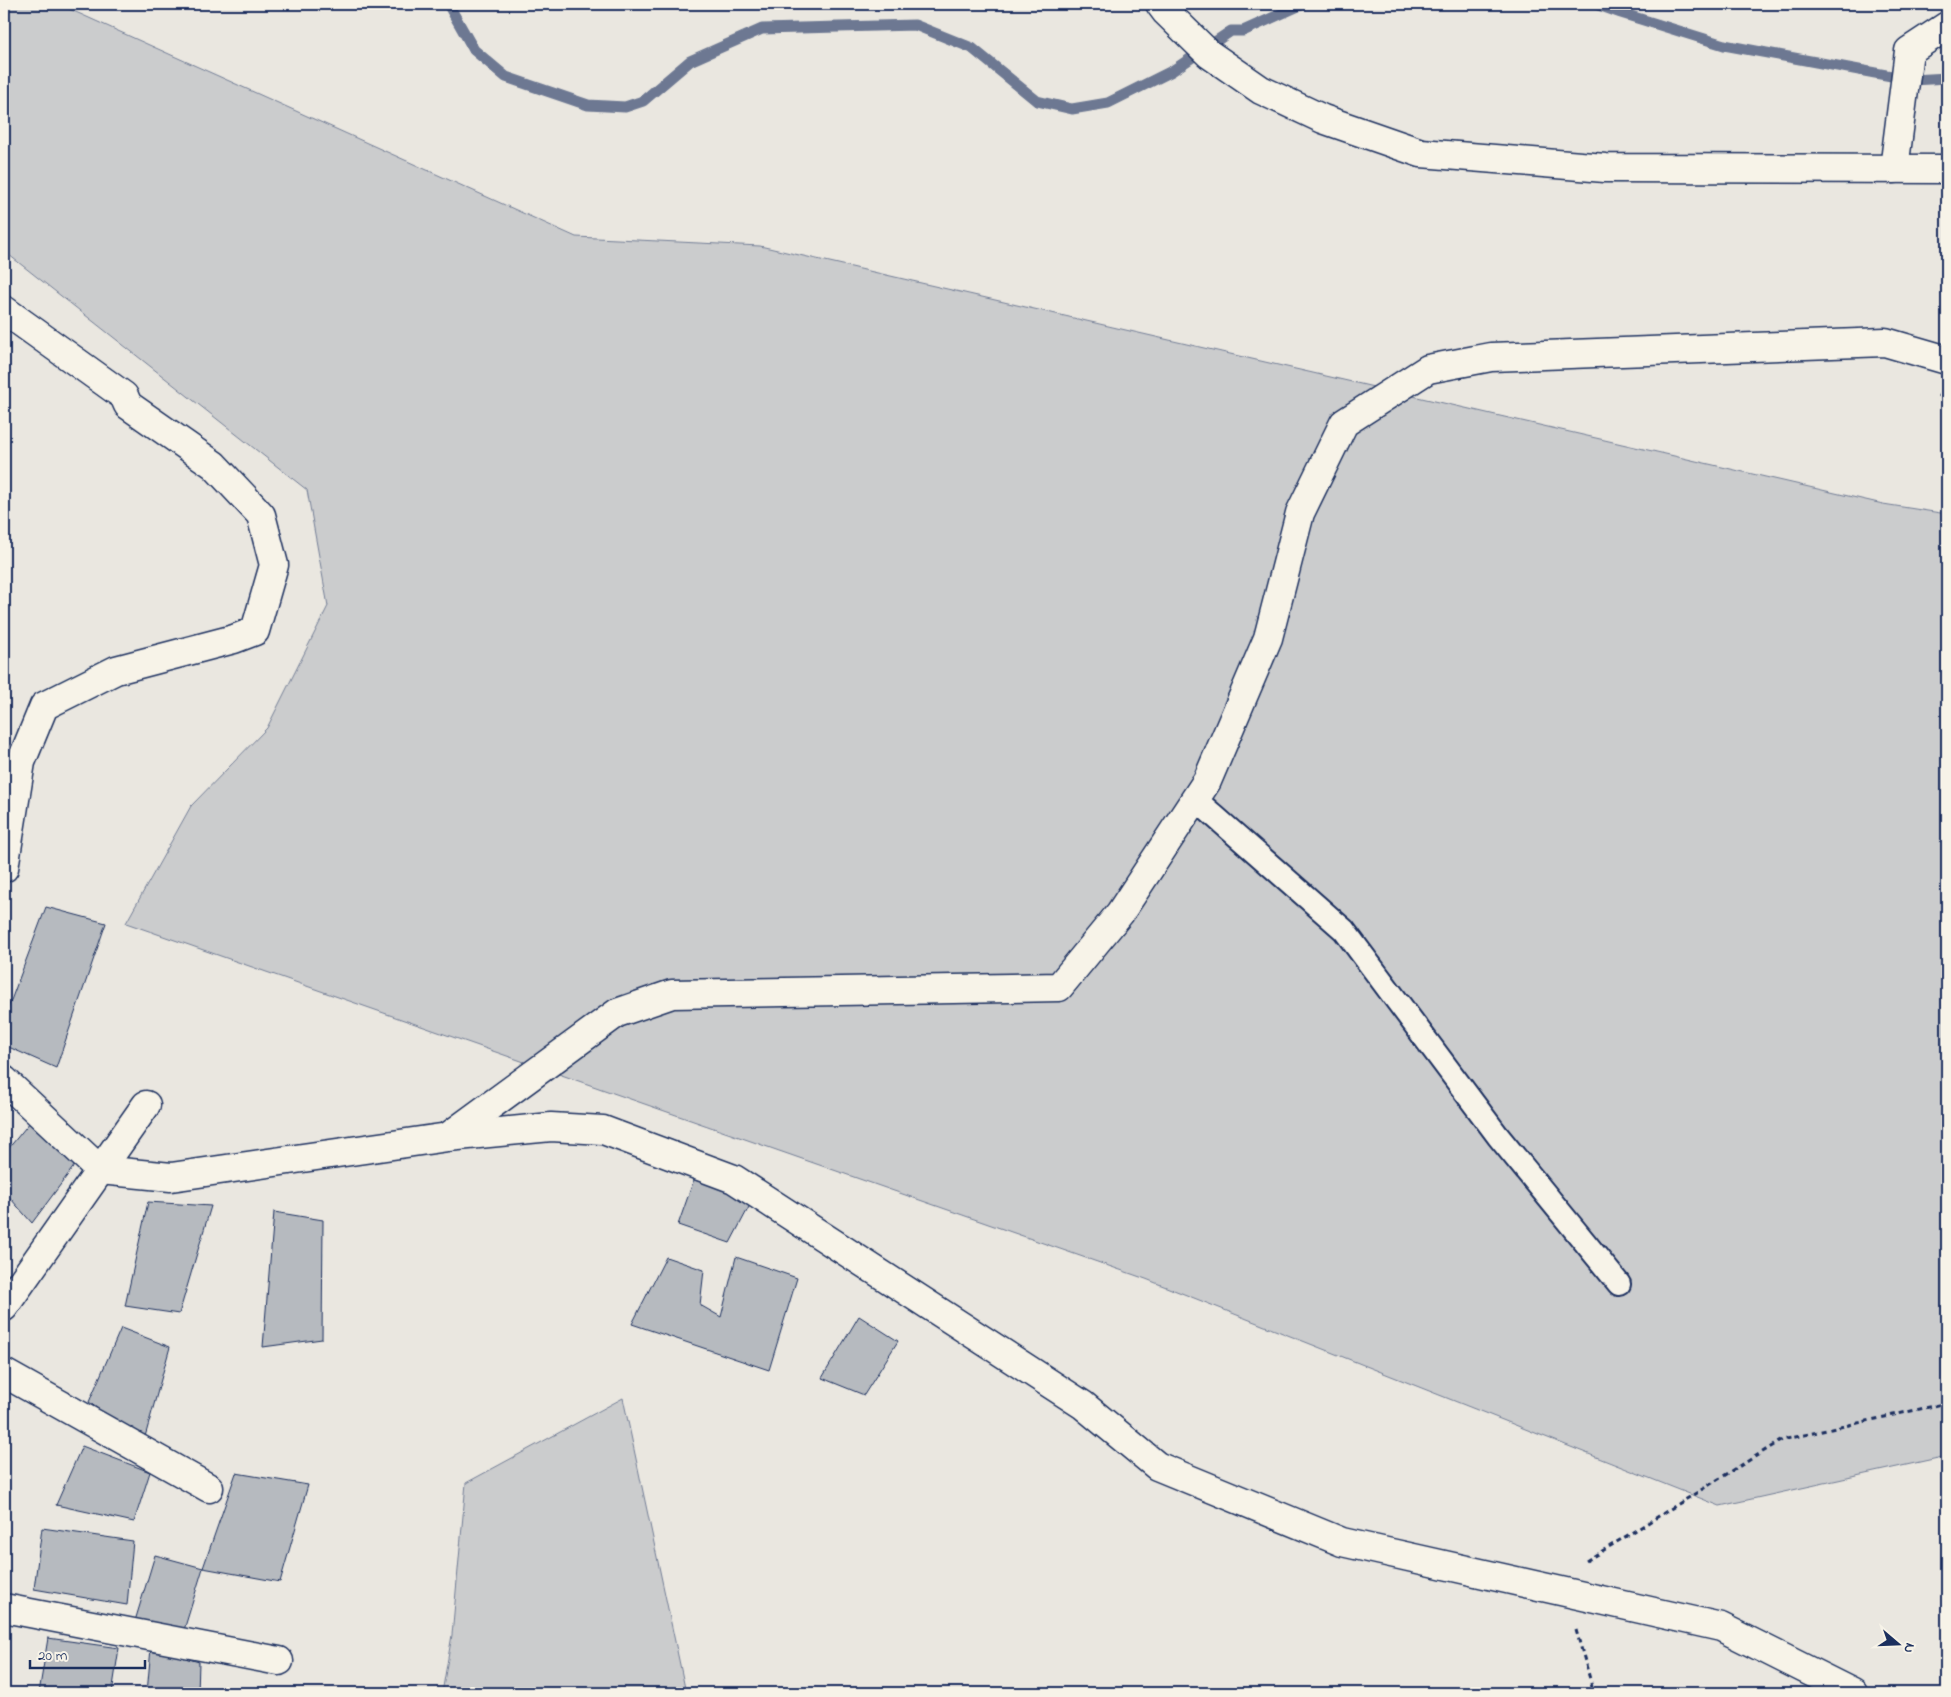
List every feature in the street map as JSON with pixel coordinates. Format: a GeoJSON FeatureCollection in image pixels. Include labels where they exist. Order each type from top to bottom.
{"type":"FeatureCollection","features":[{"type":"Feature","properties":{"kind":"street"},"geometry":{"type":"LineString","coordinates":[[1160,4],[1209,54],[1261,90],[1323,119],[1421,153],[1606,168],[1947,169]]}},
{"type":"Feature","properties":{"kind":"street"},"geometry":{"type":"LineString","coordinates":[[1894,169],[1909,52],[1947,26]]}},
{"type":"Feature","properties":{"kind":"street"},"geometry":{"type":"LineString","coordinates":[[4,310],[124,396],[128,405],[214,465],[261,515],[274,565],[255,631],[234,639],[116,670],[44,706],[21,762],[4,868]]}},
{"type":"Feature","properties":{"kind":"street"},"geometry":{"type":"LineString","coordinates":[[448,1136],[616,1013],[672,994],[1059,988],[1120,913],[1207,781],[1268,638],[1300,513],[1344,423],[1428,369],[1491,357],[1885,342],[1947,360]]}},
{"type":"Feature","properties":{"kind":"street"},"geometry":{"type":"LineString","coordinates":[[4,1080],[100,1170],[171,1177],[448,1136],[550,1127],[603,1130],[734,1179],[1083,1405],[1157,1466],[1342,1542],[1721,1627],[1853,1693]]}},
{"type":"Feature","properties":{"kind":"street"},"geometry":{"type":"LineString","coordinates":[[4,1306],[146,1105]]}},
{"type":"Feature","properties":{"kind":"street"},"geometry":{"type":"LineString","coordinates":[[4,1373],[209,1488]]}},
{"type":"Feature","properties":{"kind":"street"},"geometry":{"type":"LineString","coordinates":[[4,1608],[279,1661]]}},
{"type":"Feature","properties":{"kind":"lane"},"geometry":{"type":"LineString","coordinates":[[1195,799],[1344,930],[1498,1136],[1619,1284]]}},
{"type":"Feature","properties":{"kind":"path"},"geometry":{"type":"LineString","coordinates":[[1594,1693],[1555,1589],[1782,1440],[1947,1403]]}},
{"type":"Feature","properties":{"kind":"shaded area"},"geometry":{"type":"Polygon","coordinates":[[[4,4],[58,4],[576,237],[760,246],[1883,504],[1947,514],[1947,1456],[1720,1506],[1146,1279],[126,923],[191,806],[267,728],[328,606],[307,490],[4,251],[4,4]]]}},
{"type":"Feature","properties":{"kind":"shaded area"},"geometry":{"type":"Polygon","coordinates":[[[623,1398],[686,1693],[442,1693],[452,1635],[466,1483],[623,1398]]]}},
{"type":"Feature","properties":{"kind":"building"},"geometry":{"type":"Polygon","coordinates":[[[46,907],[106,923],[56,1068],[4,1045],[4,1019],[46,907]]]}},
{"type":"Feature","properties":{"kind":"building"},"geometry":{"type":"Polygon","coordinates":[[[30,1122],[75,1165],[32,1223],[4,1191],[4,1154],[30,1122]]]}},
{"type":"Feature","properties":{"kind":"building"},"geometry":{"type":"Polygon","coordinates":[[[699,1165],[750,1205],[730,1243],[678,1225],[699,1165]]]}},
{"type":"Feature","properties":{"kind":"building"},"geometry":{"type":"Polygon","coordinates":[[[148,1202],[211,1206],[179,1314],[125,1306],[148,1202]]]}},
{"type":"Feature","properties":{"kind":"building"},"geometry":{"type":"Polygon","coordinates":[[[274,1212],[323,1220],[322,1339],[263,1347],[274,1212]]]}},
{"type":"Feature","properties":{"kind":"building"},"geometry":{"type":"Polygon","coordinates":[[[666,1257],[704,1270],[700,1305],[721,1317],[736,1257],[797,1278],[769,1370],[632,1324],[666,1257]]]}},
{"type":"Feature","properties":{"kind":"building"},"geometry":{"type":"Polygon","coordinates":[[[859,1316],[898,1341],[864,1395],[822,1378],[859,1316]]]}},
{"type":"Feature","properties":{"kind":"building"},"geometry":{"type":"Polygon","coordinates":[[[121,1328],[170,1347],[143,1444],[89,1402],[121,1328]]]}},
{"type":"Feature","properties":{"kind":"building"},"geometry":{"type":"Polygon","coordinates":[[[82,1446],[150,1472],[134,1522],[56,1505],[82,1446]]]}},
{"type":"Feature","properties":{"kind":"building"},"geometry":{"type":"Polygon","coordinates":[[[236,1473],[308,1485],[280,1582],[203,1568],[236,1473]]]}},
{"type":"Feature","properties":{"kind":"building"},"geometry":{"type":"Polygon","coordinates":[[[42,1528],[133,1541],[127,1605],[34,1589],[42,1528]]]}},
{"type":"Feature","properties":{"kind":"building"},"geometry":{"type":"Polygon","coordinates":[[[155,1555],[203,1568],[184,1630],[135,1621],[155,1555]]]}},
{"type":"Feature","properties":{"kind":"building"},"geometry":{"type":"Polygon","coordinates":[[[48,1638],[119,1648],[112,1693],[39,1693],[48,1638]]]}},
{"type":"Feature","properties":{"kind":"building"},"geometry":{"type":"Polygon","coordinates":[[[151,1648],[199,1662],[198,1693],[147,1693],[151,1648]]]}},
{"type":"Feature","properties":{"kind":"waterway"},"geometry":{"type":"LineString","coordinates":[[448,4],[474,50],[506,77],[588,105],[625,107],[643,101],[690,61],[762,29],[915,25],[972,48],[1037,101],[1072,109],[1108,103],[1172,71],[1231,31],[1243,31],[1303,4]]}},
{"type":"Feature","properties":{"kind":"waterway"},"geometry":{"type":"LineString","coordinates":[[1596,4],[1724,45],[1913,80],[1947,78]]}}]}
